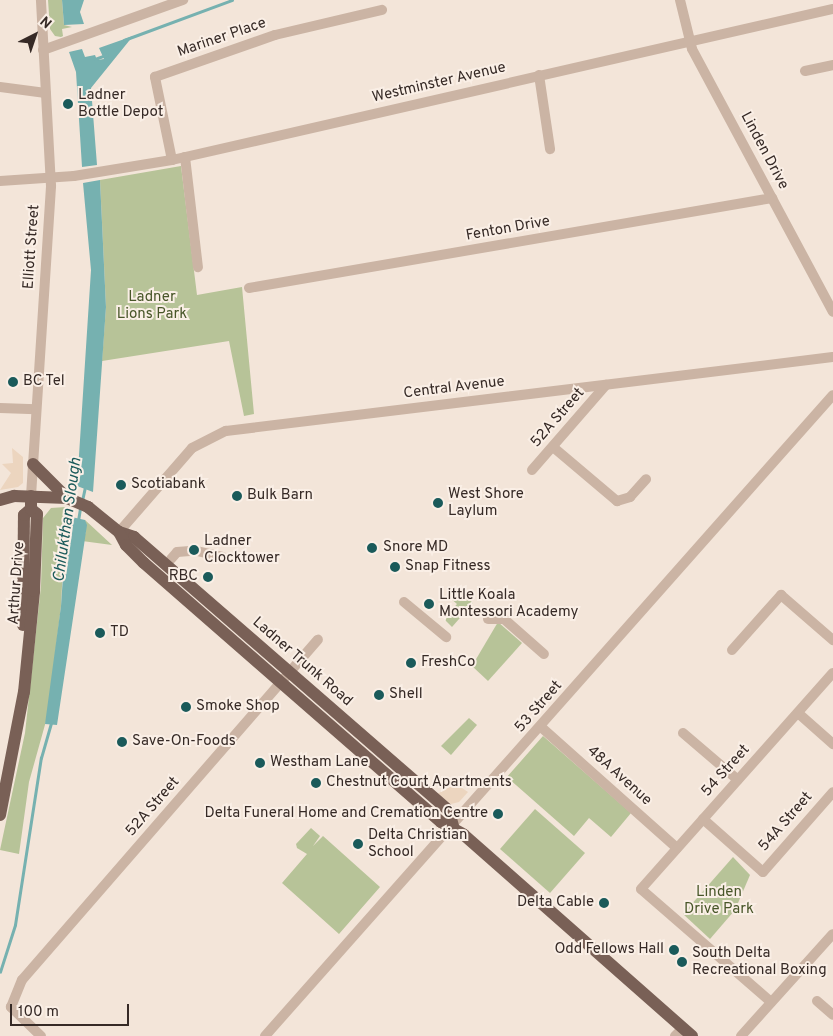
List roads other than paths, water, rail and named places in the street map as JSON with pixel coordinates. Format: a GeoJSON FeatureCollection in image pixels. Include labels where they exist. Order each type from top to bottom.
{"type":"FeatureCollection","features":[{"type":"Feature","properties":{"kind":"main road"},"geometry":{"type":"LineString","coordinates":[[33,464],[67,498]]}},
{"type":"Feature","properties":{"kind":"main road","name":"Ladner Trunk Road"},"geometry":{"type":"LineString","coordinates":[[0,500],[31,503],[67,498],[88,507],[106,521],[119,532],[126,545],[144,563],[286,678],[440,822],[454,826],[683,1033]]}},
{"type":"Feature","properties":{"kind":"main road","name":"Arthur Drive"},"geometry":{"type":"LineString","coordinates":[[0,815],[4,773],[24,692],[24,515],[31,503]]}},
{"type":"Feature","properties":{"kind":"street","name":"Elliott Street"},"geometry":{"type":"LineString","coordinates":[[31,503],[50,178],[40,0]]}},
{"type":"Feature","properties":{"kind":"street"},"geometry":{"type":"LineString","coordinates":[[43,50],[183,0]]}},
{"type":"Feature","properties":{"kind":"street","name":"Linden Drive"},"geometry":{"type":"LineString","coordinates":[[680,0],[689,40],[833,312]]}},
{"type":"Feature","properties":{"kind":"street","name":"Westminster Avenue"},"geometry":{"type":"LineString","coordinates":[[0,181],[74,176],[172,160],[689,40],[833,9]]}},
{"type":"Feature","properties":{"kind":"street","name":"Mariner Place"},"geometry":{"type":"LineString","coordinates":[[172,160],[155,77],[275,35],[382,10]]}},
{"type":"Feature","properties":{"kind":"street"},"geometry":{"type":"LineString","coordinates":[[805,71],[833,65]]}},
{"type":"Feature","properties":{"kind":"street"},"geometry":{"type":"LineString","coordinates":[[539,75],[550,149]]}},
{"type":"Feature","properties":{"kind":"street"},"geometry":{"type":"LineString","coordinates":[[0,87],[46,93]]}},
{"type":"Feature","properties":{"kind":"street"},"geometry":{"type":"LineString","coordinates":[[185,157],[198,267]]}},
{"type":"Feature","properties":{"kind":"street","name":"Fenton Drive"},"geometry":{"type":"LineString","coordinates":[[249,288],[772,198]]}},
{"type":"Feature","properties":{"kind":"street","name":"Central Avenue"},"geometry":{"type":"LineString","coordinates":[[119,532],[192,448],[226,431],[833,357]]}},
{"type":"Feature","properties":{"kind":"street","name":"52A Street"},"geometry":{"type":"LineString","coordinates":[[532,470],[606,385]]}},
{"type":"Feature","properties":{"kind":"street","name":"53 Street"},"geometry":{"type":"LineString","coordinates":[[265,1036],[454,826],[833,395]]}},
{"type":"Feature","properties":{"kind":"street"},"geometry":{"type":"LineString","coordinates":[[0,408],[36,409]]}},
{"type":"Feature","properties":{"kind":"street"},"geometry":{"type":"LineString","coordinates":[[553,447],[617,502],[630,497],[646,479]]}},
{"type":"Feature","properties":{"kind":"street"},"geometry":{"type":"LineString","coordinates":[[171,559],[177,552],[194,551],[222,557]]}},
{"type":"Feature","properties":{"kind":"street"},"geometry":{"type":"LineString","coordinates":[[732,650],[781,595],[833,640]]}},
{"type":"Feature","properties":{"kind":"street"},"geometry":{"type":"LineString","coordinates":[[404,602],[446,638]]}},
{"type":"Feature","properties":{"kind":"street"},"geometry":{"type":"LineString","coordinates":[[488,619],[504,619],[544,654]]}},
{"type":"Feature","properties":{"kind":"street","name":"52A Street"},"geometry":{"type":"LineString","coordinates":[[42,1036],[13,1011],[15,995],[22,980],[318,640]]}},
{"type":"Feature","properties":{"kind":"street","name":"54 Street"},"geometry":{"type":"LineString","coordinates":[[771,1002],[641,889],[833,673]]}},
{"type":"Feature","properties":{"kind":"street"},"geometry":{"type":"LineString","coordinates":[[798,713],[833,744]]}},
{"type":"Feature","properties":{"kind":"street","name":"48A Avenue"},"geometry":{"type":"LineString","coordinates":[[541,727],[677,848]]}},
{"type":"Feature","properties":{"kind":"street"},"geometry":{"type":"LineString","coordinates":[[683,733],[738,780]]}},
{"type":"Feature","properties":{"kind":"street","name":"54A Street"},"geometry":{"type":"LineString","coordinates":[[702,819],[762,872],[833,792]]}},
{"type":"Feature","properties":{"kind":"street"},"geometry":{"type":"LineString","coordinates":[[740,1036],[833,934]]}},
{"type":"Feature","properties":{"kind":"street"},"geometry":{"type":"LineString","coordinates":[[817,1001],[832,1013]]}},
{"type":"Feature","properties":{"kind":"water"},"geometry":{"type":"Polygon","coordinates":[[[62,0],[84,0],[80,12],[84,24],[64,25],[62,0]]]}},
{"type":"Feature","properties":{"kind":"water"},"geometry":{"type":"Polygon","coordinates":[[[133,36],[91,88],[97,165],[82,167],[76,72],[69,52],[82,49],[85,57],[95,55],[97,60],[104,59],[99,48],[133,36]]]}},
{"type":"Feature","properties":{"kind":"water"},"geometry":{"type":"Polygon","coordinates":[[[100,180],[106,307],[93,492],[77,486],[91,270],[83,183],[100,180]]]}},
{"type":"Feature","properties":{"kind":"water"},"geometry":{"type":"Polygon","coordinates":[[[67,516],[85,520],[87,525],[57,725],[45,724],[61,606],[67,516]]]}},
{"type":"Feature","properties":{"kind":"waterway"},"geometry":{"type":"LineString","coordinates":[[124,40],[232,0]]}},
{"type":"Feature","properties":{"kind":"waterway"},"geometry":{"type":"LineString","coordinates":[[95,59],[106,55]]}},
{"type":"Feature","properties":{"kind":"waterway","name":"Chilukthan Slough"},"geometry":{"type":"LineString","coordinates":[[82,501],[85,487]]}},
{"type":"Feature","properties":{"kind":"waterway","name":"Chilukthan Slough"},"geometry":{"type":"LineString","coordinates":[[78,521],[80,509]]}},
{"type":"Feature","properties":{"kind":"waterway","name":"Chilukthan Slough"},"geometry":{"type":"LineString","coordinates":[[0,972],[15,925],[41,758],[51,722]]}},
{"type":"Feature","properties":{"kind":"place","name":"Ladner Bottle Depot"},"geometry":{"type":"Point","coordinates":[68,104]}},
{"type":"Feature","properties":{"kind":"place","name":"BC Tel"},"geometry":{"type":"Point","coordinates":[13,382]}},
{"type":"Feature","properties":{"kind":"place","name":"Scotiabank"},"geometry":{"type":"Point","coordinates":[121,485]}},
{"type":"Feature","properties":{"kind":"place","name":"Bulk Barn"},"geometry":{"type":"Point","coordinates":[237,496]}},
{"type":"Feature","properties":{"kind":"place","name":"West Shore Laylum"},"geometry":{"type":"Point","coordinates":[438,503]}},
{"type":"Feature","properties":{"kind":"place","name":"Snore MD"},"geometry":{"type":"Point","coordinates":[372,548]}},
{"type":"Feature","properties":{"kind":"place","name":"Ladner Clocktower"},"geometry":{"type":"Point","coordinates":[194,550]}},
{"type":"Feature","properties":{"kind":"place","name":"Snap Fitness"},"geometry":{"type":"Point","coordinates":[395,567]}},
{"type":"Feature","properties":{"kind":"place","name":"RBC"},"geometry":{"type":"Point","coordinates":[208,577]}},
{"type":"Feature","properties":{"kind":"place","name":"Little Koala Montessori Academy"},"geometry":{"type":"Point","coordinates":[429,604]}},
{"type":"Feature","properties":{"kind":"place","name":"TD"},"geometry":{"type":"Point","coordinates":[100,633]}},
{"type":"Feature","properties":{"kind":"place","name":"FreshCo"},"geometry":{"type":"Point","coordinates":[411,663]}},
{"type":"Feature","properties":{"kind":"place","name":"Shell"},"geometry":{"type":"Point","coordinates":[379,695]}},
{"type":"Feature","properties":{"kind":"place","name":"Smoke Shop"},"geometry":{"type":"Point","coordinates":[186,707]}},
{"type":"Feature","properties":{"kind":"place","name":"Save-On-Foods"},"geometry":{"type":"Point","coordinates":[122,742]}},
{"type":"Feature","properties":{"kind":"place","name":"Westham Lane"},"geometry":{"type":"Point","coordinates":[260,763]}},
{"type":"Feature","properties":{"kind":"place","name":"Chestnut Court Apartments"},"geometry":{"type":"Point","coordinates":[316,783]}},
{"type":"Feature","properties":{"kind":"place","name":"Delta Funeral Home and Cremation Centre"},"geometry":{"type":"Point","coordinates":[498,814]}},
{"type":"Feature","properties":{"kind":"place","name":"Delta Christian School"},"geometry":{"type":"Point","coordinates":[358,844]}},
{"type":"Feature","properties":{"kind":"place","name":"Delta Cable"},"geometry":{"type":"Point","coordinates":[604,903]}},
{"type":"Feature","properties":{"kind":"place","name":"Odd Fellows Hall"},"geometry":{"type":"Point","coordinates":[674,950]}},
{"type":"Feature","properties":{"kind":"place","name":"South Delta Recreational Boxing"},"geometry":{"type":"Point","coordinates":[682,962]}},
{"type":"Feature","properties":{"kind":"park label","name":"Ladner Lions Park"},"geometry":{"type":"Point","coordinates":[152,306]}},
{"type":"Feature","properties":{"kind":"park label","name":"Linden Drive Park"},"geometry":{"type":"Point","coordinates":[719,900]}}]}
